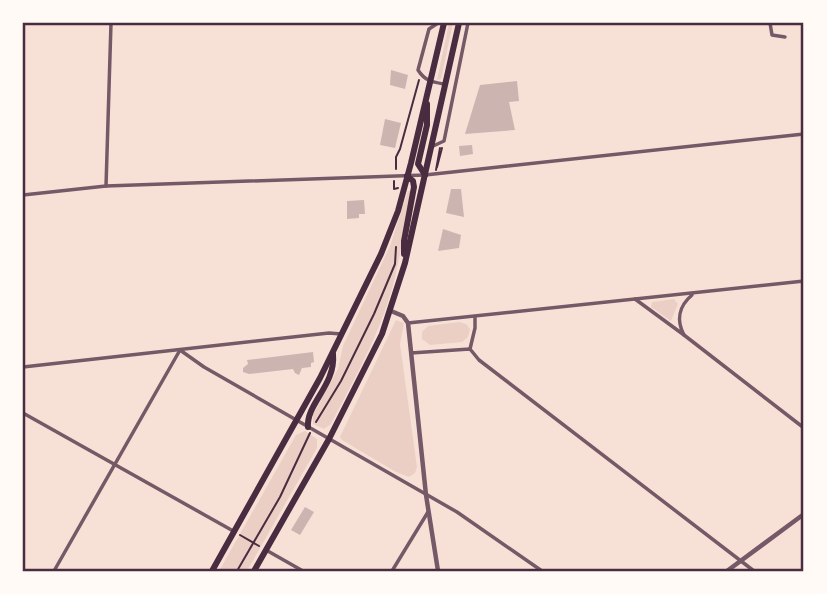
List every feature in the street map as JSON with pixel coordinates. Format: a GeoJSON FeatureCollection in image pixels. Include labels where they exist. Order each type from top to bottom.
{"type":"FeatureCollection","features":[{"type":"Feature","properties":{"kind":"main road"},"geometry":{"type":"LineString","coordinates":[[212,571],[297,420],[381,254],[404,188],[444,23]]}},
{"type":"Feature","properties":{"kind":"main road"},"geometry":{"type":"LineString","coordinates":[[254,571],[329,439],[372,356],[391,312],[405,263],[459,23]]}},
{"type":"Feature","properties":{"kind":"main road"},"geometry":{"type":"LineString","coordinates":[[425,100],[428,106],[427,125],[418,164],[425,175]]}},
{"type":"Feature","properties":{"kind":"main road"},"geometry":{"type":"LineString","coordinates":[[405,263],[404,241],[414,187],[413,181],[407,176]]}},
{"type":"Feature","properties":{"kind":"main road"},"geometry":{"type":"LineString","coordinates":[[308,427],[309,417],[334,368],[333,352]]}},
{"type":"Feature","properties":{"kind":"street"},"geometry":{"type":"LineString","coordinates":[[106,186],[111,23]]}},
{"type":"Feature","properties":{"kind":"street"},"geometry":{"type":"LineString","coordinates":[[438,23],[429,29],[418,70],[422,77],[429,81],[446,85]]}},
{"type":"Feature","properties":{"kind":"street"},"geometry":{"type":"LineString","coordinates":[[431,147],[443,141],[468,23]]}},
{"type":"Feature","properties":{"kind":"street"},"geometry":{"type":"LineString","coordinates":[[770,23],[772,34],[785,37]]}},
{"type":"Feature","properties":{"kind":"street"},"geometry":{"type":"LineString","coordinates":[[23,195],[106,186],[425,175],[804,134]]}},
{"type":"Feature","properties":{"kind":"street"},"geometry":{"type":"LineString","coordinates":[[408,323],[804,281]]}},
{"type":"Feature","properties":{"kind":"street"},"geometry":{"type":"LineString","coordinates":[[684,335],[679,324],[680,312],[684,303],[694,294]]}},
{"type":"Feature","properties":{"kind":"street"},"geometry":{"type":"LineString","coordinates":[[634,299],[804,428]]}},
{"type":"Feature","properties":{"kind":"street"},"geometry":{"type":"LineString","coordinates":[[391,312],[403,316],[408,323],[426,495],[438,571]]}},
{"type":"Feature","properties":{"kind":"street"},"geometry":{"type":"LineString","coordinates":[[470,349],[475,318]]}},
{"type":"Feature","properties":{"kind":"street"},"geometry":{"type":"LineString","coordinates":[[23,367],[329,333],[342,334]]}},
{"type":"Feature","properties":{"kind":"street"},"geometry":{"type":"LineString","coordinates":[[411,353],[470,349]]}},
{"type":"Feature","properties":{"kind":"street"},"geometry":{"type":"LineString","coordinates":[[470,349],[479,360],[754,571]]}},
{"type":"Feature","properties":{"kind":"street"},"geometry":{"type":"LineString","coordinates":[[180,350],[204,367],[457,512],[542,571]]}},
{"type":"Feature","properties":{"kind":"street"},"geometry":{"type":"LineString","coordinates":[[54,571],[117,465],[180,350]]}},
{"type":"Feature","properties":{"kind":"street"},"geometry":{"type":"LineString","coordinates":[[23,413],[235,532]]}},
{"type":"Feature","properties":{"kind":"street"},"geometry":{"type":"LineString","coordinates":[[392,571],[429,511]]}},
{"type":"Feature","properties":{"kind":"street"},"geometry":{"type":"LineString","coordinates":[[727,571],[804,514]]}},
{"type":"Feature","properties":{"kind":"street"},"geometry":{"type":"LineString","coordinates":[[266,550],[303,571]]}},
{"type":"Feature","properties":{"kind":"path"},"geometry":{"type":"LineString","coordinates":[[404,188],[394,189],[395,163],[420,79],[418,70]]}},
{"type":"Feature","properties":{"kind":"path"},"geometry":{"type":"LineString","coordinates":[[435,174],[443,141]]}},
{"type":"Feature","properties":{"kind":"path"},"geometry":{"type":"LineString","coordinates":[[235,532],[266,550]]}},
{"type":"Feature","properties":{"kind":"shaded area"},"geometry":{"type":"Polygon","coordinates":[[[449,23],[453,23],[441,79],[437,80],[449,23]]]}},
{"type":"Feature","properties":{"kind":"shaded area"},"geometry":{"type":"Polygon","coordinates":[[[408,191],[411,191],[400,255],[386,309],[331,424],[324,429],[313,424],[313,415],[338,369],[343,346],[390,246],[408,191]]]}},
{"type":"Feature","properties":{"kind":"shaded area"},"geometry":{"type":"Polygon","coordinates":[[[674,299],[678,304],[671,321],[651,307],[652,302],[674,299]]]}},
{"type":"Feature","properties":{"kind":"shaded area"},"geometry":{"type":"Polygon","coordinates":[[[396,320],[404,323],[400,344],[417,467],[415,473],[409,477],[396,472],[340,437],[396,320]]]}},
{"type":"Feature","properties":{"kind":"shaded area"},"geometry":{"type":"Polygon","coordinates":[[[459,322],[470,329],[468,337],[462,342],[430,345],[422,339],[422,332],[428,326],[459,322]]]}},
{"type":"Feature","properties":{"kind":"shaded area"},"geometry":{"type":"Polygon","coordinates":[[[305,431],[317,439],[317,448],[247,571],[219,571],[296,435],[305,431]]]}},
{"type":"Feature","properties":{"kind":"building"},"geometry":{"type":"Polygon","coordinates":[[[391,70],[408,75],[405,89],[390,85],[391,70]]]}},
{"type":"Feature","properties":{"kind":"building"},"geometry":{"type":"Polygon","coordinates":[[[517,81],[519,101],[509,102],[515,130],[465,134],[480,85],[517,81]]]}},
{"type":"Feature","properties":{"kind":"building"},"geometry":{"type":"Polygon","coordinates":[[[385,119],[401,123],[395,148],[380,145],[385,119]]]}},
{"type":"Feature","properties":{"kind":"building"},"geometry":{"type":"Polygon","coordinates":[[[472,145],[473,154],[460,156],[459,146],[472,145]]]}},
{"type":"Feature","properties":{"kind":"building"},"geometry":{"type":"Polygon","coordinates":[[[451,189],[461,189],[464,217],[446,213],[451,189]]]}},
{"type":"Feature","properties":{"kind":"building"},"geometry":{"type":"Polygon","coordinates":[[[364,200],[365,214],[359,214],[359,218],[347,219],[347,201],[364,200]]]}},
{"type":"Feature","properties":{"kind":"building"},"geometry":{"type":"Polygon","coordinates":[[[443,229],[461,235],[459,248],[438,251],[443,229]]]}},
{"type":"Feature","properties":{"kind":"building"},"geometry":{"type":"Polygon","coordinates":[[[313,352],[314,362],[311,367],[302,368],[299,375],[293,369],[249,374],[243,372],[243,368],[248,364],[247,360],[313,352]]]}},
{"type":"Feature","properties":{"kind":"building"},"geometry":{"type":"Polygon","coordinates":[[[305,507],[314,512],[300,535],[291,530],[305,507]]]}}]}
